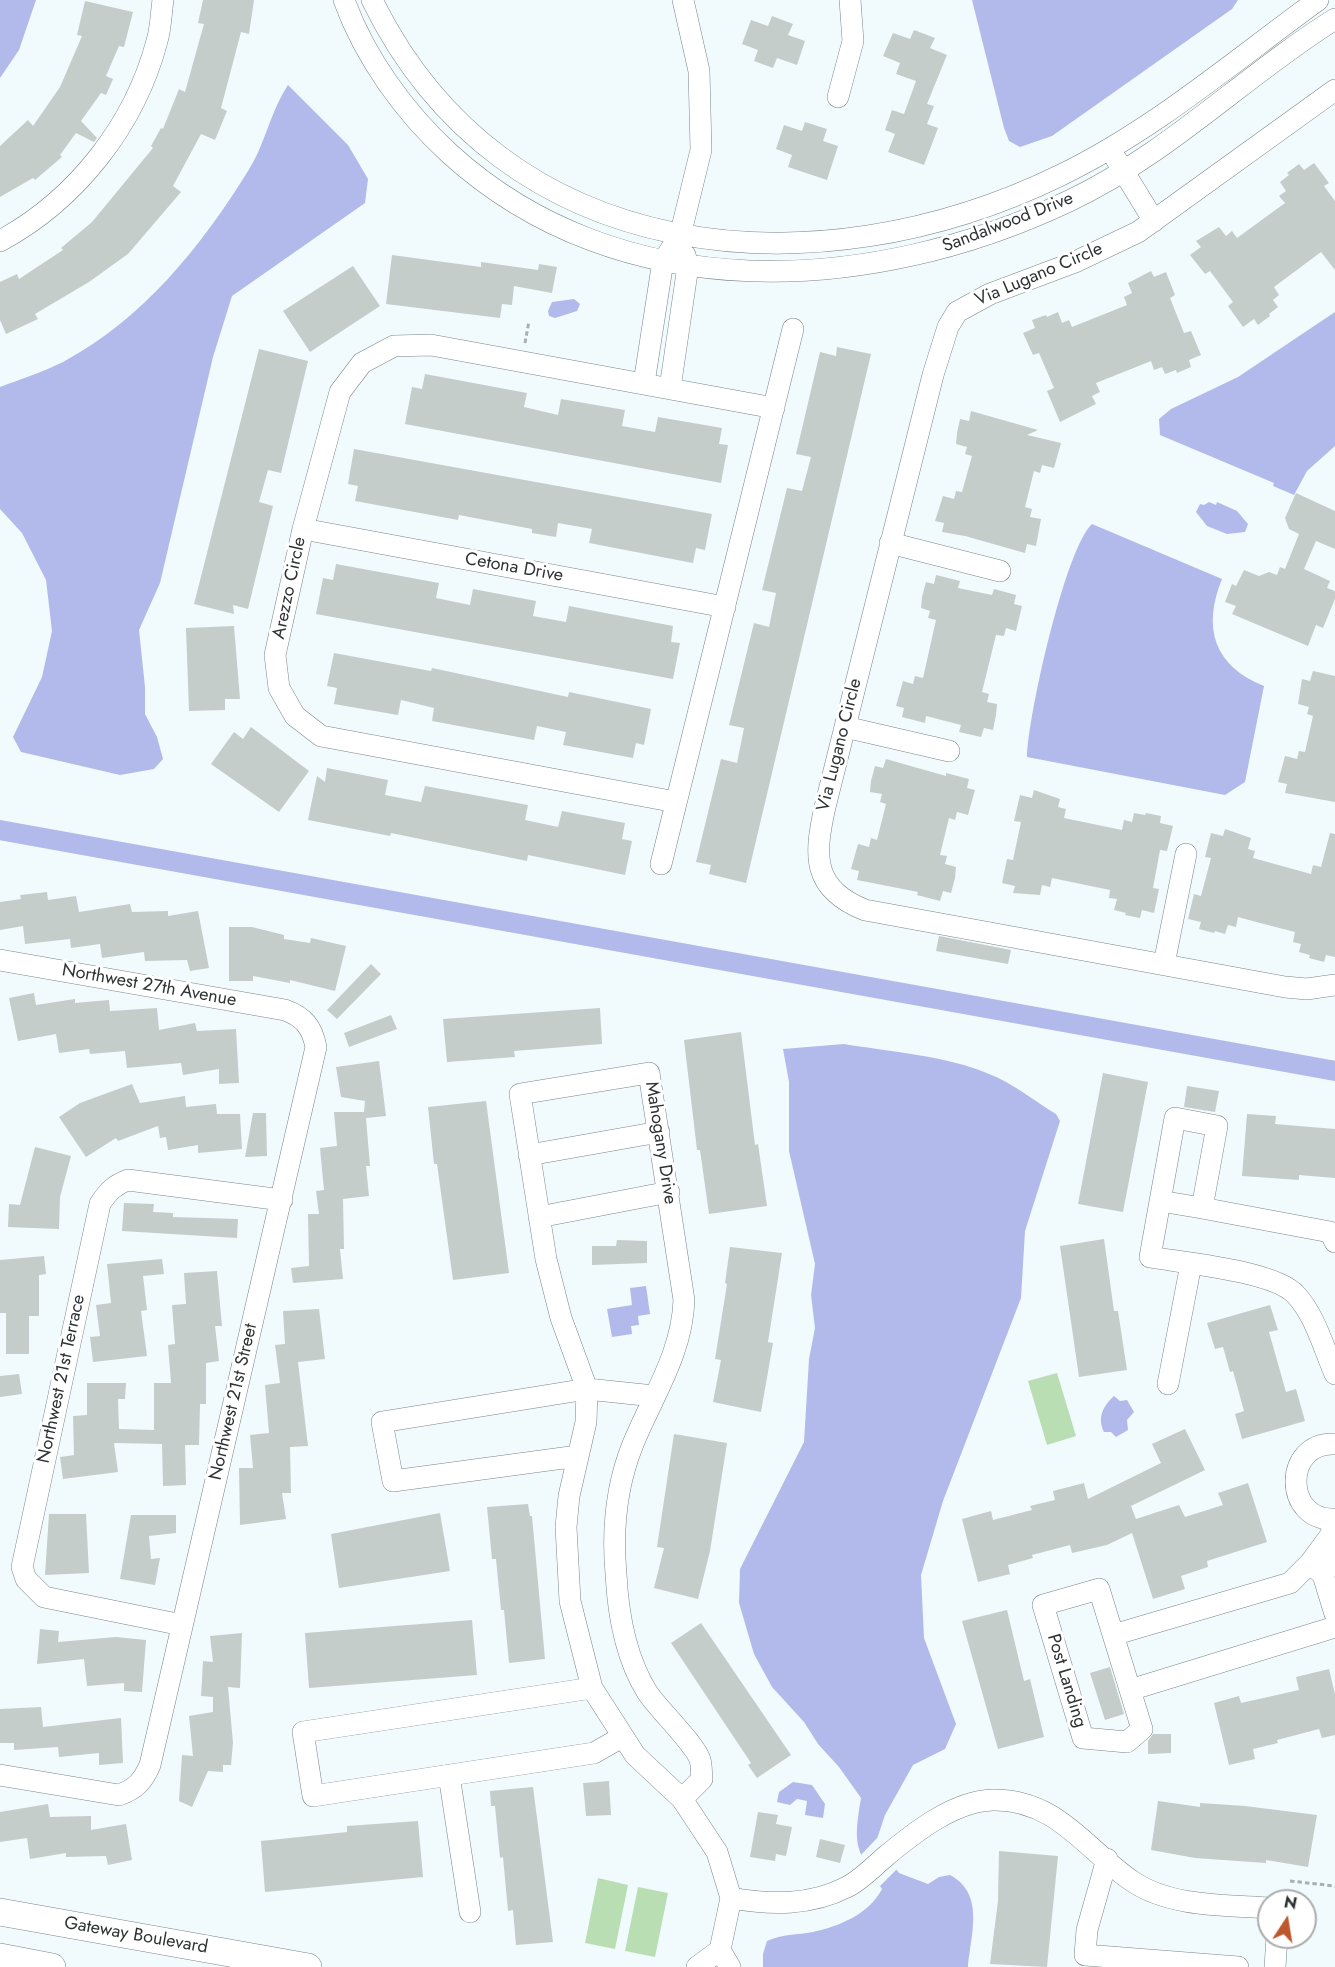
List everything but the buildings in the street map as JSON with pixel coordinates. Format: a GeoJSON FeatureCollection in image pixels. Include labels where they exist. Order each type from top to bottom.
{"type":"FeatureCollection","features":[{"type":"Feature","properties":{"kind":"main road","name":"Gateway Boulevard"},"geometry":{"type":"LineString","coordinates":[[0,1912],[241,1961],[308,1967]]}},
{"type":"Feature","properties":{"kind":"main road"},"geometry":{"type":"LineString","coordinates":[[0,1958],[52,1967]]}},
{"type":"Feature","properties":{"kind":"street"},"geometry":{"type":"LineString","coordinates":[[0,241],[30,225],[87,174],[130,112],[158,40],[163,0]]}},
{"type":"Feature","properties":{"kind":"street","name":"Sandalwood Drive"},"geometry":{"type":"LineString","coordinates":[[344,0],[361,38],[392,87],[436,141],[472,174],[538,218],[582,238],[628,253],[663,261],[688,266],[784,271],[888,261],[939,250],[989,234],[1069,201],[1122,171],[1335,19]]}},
{"type":"Feature","properties":{"kind":"street","name":"Sandalwood Drive"},"geometry":{"type":"LineString","coordinates":[[372,0],[409,63],[427,87],[495,154],[522,174],[597,212],[646,228],[680,236],[735,241],[785,242],[885,233],[982,208],[1061,175],[1110,148],[1318,0]]}},
{"type":"Feature","properties":{"kind":"street"},"geometry":{"type":"LineString","coordinates":[[644,383],[663,261],[680,236],[701,150],[699,71],[683,0]]}},
{"type":"Feature","properties":{"kind":"street"},"geometry":{"type":"LineString","coordinates":[[838,96],[853,41],[850,0]]}},
{"type":"Feature","properties":{"kind":"street","name":"Via Lugano Circle"},"geometry":{"type":"LineString","coordinates":[[1335,90],[1138,232],[1075,262],[990,294],[957,312],[942,342],[818,837],[820,867],[832,892],[848,904],[865,910],[1285,987],[1307,989],[1335,985]]}},
{"type":"Feature","properties":{"kind":"street"},"geometry":{"type":"LineString","coordinates":[[1110,148],[1154,220]]}},
{"type":"Feature","properties":{"kind":"street"},"geometry":{"type":"LineString","coordinates":[[670,388],[688,266],[680,236]]}},
{"type":"Feature","properties":{"kind":"street"},"geometry":{"type":"LineString","coordinates":[[661,864],[793,330]]}},
{"type":"Feature","properties":{"kind":"street"},"geometry":{"type":"LineString","coordinates":[[652,331],[678,335]]}},
{"type":"Feature","properties":{"kind":"street","name":"Arezzo Circle"},"geometry":{"type":"LineString","coordinates":[[676,802],[321,736],[295,716],[279,688],[276,655],[303,529],[340,392],[362,363],[394,346],[431,345],[774,408]]}},
{"type":"Feature","properties":{"kind":"street","name":"Cetona Drive"},"geometry":{"type":"LineString","coordinates":[[303,529],[725,607]]}},
{"type":"Feature","properties":{"kind":"street"},"geometry":{"type":"LineString","coordinates":[[890,543],[1000,571]]}},
{"type":"Feature","properties":{"kind":"street"},"geometry":{"type":"LineString","coordinates":[[844,727],[949,751]]}},
{"type":"Feature","properties":{"kind":"street"},"geometry":{"type":"LineString","coordinates":[[1164,964],[1186,854]]}},
{"type":"Feature","properties":{"kind":"street","name":"Northwest 27th Avenue"},"geometry":{"type":"LineString","coordinates":[[0,960],[285,1010],[297,1015]]}},
{"type":"Feature","properties":{"kind":"street","name":"Northwest 21st Street"},"geometry":{"type":"LineString","coordinates":[[0,1775],[119,1795],[133,1790],[143,1780],[150,1765],[316,1047],[314,1034],[297,1015]]}},
{"type":"Feature","properties":{"kind":"street","name":"Mahogany Drive"},"geometry":{"type":"LineString","coordinates":[[682,1799],[702,1779],[700,1759],[647,1692],[628,1648],[619,1609],[615,1573],[616,1502],[633,1445],[654,1396],[668,1372],[683,1324],[684,1300],[649,1073],[520,1094],[546,1259],[561,1318],[587,1389],[586,1422],[566,1527],[566,1570],[570,1601],[592,1688],[635,1755],[682,1799],[717,1852],[731,1898],[725,1959],[697,1967]]}},
{"type":"Feature","properties":{"kind":"street"},"geometry":{"type":"LineString","coordinates":[[1202,1208],[1217,1126],[1175,1118],[1150,1257],[1249,1274],[1285,1285],[1304,1304],[1335,1374]]}},
{"type":"Feature","properties":{"kind":"street"},"geometry":{"type":"LineString","coordinates":[[530,1155],[659,1132]]}},
{"type":"Feature","properties":{"kind":"street","name":"Northwest 21st Terrace"},"geometry":{"type":"LineString","coordinates":[[182,1625],[44,1597],[33,1590],[22,1567],[100,1204],[116,1184],[128,1180],[282,1200]]}},
{"type":"Feature","properties":{"kind":"street"},"geometry":{"type":"LineString","coordinates":[[539,1217],[669,1192]]}},
{"type":"Feature","properties":{"kind":"street"},"geometry":{"type":"LineString","coordinates":[[1160,1201],[1330,1232],[1335,1242]]}},
{"type":"Feature","properties":{"kind":"street"},"geometry":{"type":"LineString","coordinates":[[1168,1384],[1191,1264]]}},
{"type":"Feature","properties":{"kind":"street"},"geometry":{"type":"LineString","coordinates":[[578,1456],[393,1481],[382,1422],[587,1389],[654,1396]]}},
{"type":"Feature","properties":{"kind":"street"},"geometry":{"type":"LineString","coordinates":[[1332,1443],[1306,1454],[1298,1464],[1295,1488],[1306,1509],[1332,1519],[1333,1533],[1317,1569],[1335,1614]]}},
{"type":"Feature","properties":{"kind":"street"},"geometry":{"type":"LineString","coordinates":[[1113,1635],[1290,1583],[1335,1557]]}},
{"type":"Feature","properties":{"kind":"street","name":"Post Landing"},"geometry":{"type":"LineString","coordinates":[[1099,1589],[1130,1690],[1142,1729],[1127,1742],[1083,1738],[1043,1605],[1099,1589]]}},
{"type":"Feature","properties":{"kind":"street"},"geometry":{"type":"LineString","coordinates":[[1130,1690],[1335,1627]]}},
{"type":"Feature","properties":{"kind":"street"},"geometry":{"type":"LineString","coordinates":[[592,1688],[303,1732],[313,1796],[594,1753],[622,1737]]}},
{"type":"Feature","properties":{"kind":"street"},"geometry":{"type":"LineString","coordinates":[[449,1775],[470,1912]]}},
{"type":"Feature","properties":{"kind":"street"},"geometry":{"type":"LineString","coordinates":[[731,1898],[783,1904],[817,1899],[846,1888],[893,1850],[943,1816],[966,1806],[993,1800],[1014,1802],[1055,1818],[1132,1882],[1156,1893],[1182,1900],[1257,1907]]}},
{"type":"Feature","properties":{"kind":"street"},"geometry":{"type":"LineString","coordinates":[[1107,1859],[1087,1930],[1085,1955],[1238,1967]]}},
{"type":"Feature","properties":{"kind":"street"},"geometry":{"type":"LineString","coordinates":[[1275,1967],[1276,1949]]}},
{"type":"Feature","properties":{"kind":"path"},"geometry":{"type":"LineString","coordinates":[[525,344],[529,321]]}},
{"type":"Feature","properties":{"kind":"path"},"geometry":{"type":"LineString","coordinates":[[1290,1881],[1335,1886]]}},
{"type":"Feature","properties":{"kind":"green space"},"geometry":{"type":"Polygon","coordinates":[[[1057,1373],[1076,1436],[1047,1445],[1028,1381],[1057,1373]]]}},
{"type":"Feature","properties":{"kind":"green space"},"geometry":{"type":"Polygon","coordinates":[[[598,1878],[628,1885],[615,1949],[585,1943],[598,1878]]]}},
{"type":"Feature","properties":{"kind":"green space"},"geometry":{"type":"Polygon","coordinates":[[[638,1887],[668,1893],[655,1957],[625,1951],[638,1887]]]}},
{"type":"Feature","properties":{"kind":"water"},"geometry":{"type":"Polygon","coordinates":[[[0,0],[36,0],[19,50],[0,78],[0,0]]]}},
{"type":"Feature","properties":{"kind":"water"},"geometry":{"type":"Polygon","coordinates":[[[972,0],[1238,0],[1232,9],[1052,136],[1020,147],[1009,141],[1004,128],[972,0]]]}},
{"type":"Feature","properties":{"kind":"water"},"geometry":{"type":"Polygon","coordinates":[[[288,85],[348,145],[368,179],[365,203],[232,296],[213,357],[160,583],[139,630],[145,687],[145,714],[157,737],[163,759],[154,769],[120,775],[21,752],[13,737],[42,677],[52,631],[46,580],[22,533],[0,509],[0,387],[55,366],[92,345],[119,325],[168,279],[211,227],[248,171],[288,85]]]}},
{"type":"Feature","properties":{"kind":"water"},"geometry":{"type":"Polygon","coordinates":[[[574,299],[580,304],[577,311],[555,318],[549,316],[548,311],[552,302],[574,299]]]}},
{"type":"Feature","properties":{"kind":"water"},"geometry":{"type":"Polygon","coordinates":[[[1335,312],[1335,446],[1307,471],[1294,495],[1273,486],[1274,483],[1160,435],[1159,419],[1171,409],[1238,377],[1335,312]]]}},
{"type":"Feature","properties":{"kind":"water"},"geometry":{"type":"Polygon","coordinates":[[[1209,502],[1216,505],[1217,502],[1237,511],[1248,524],[1245,532],[1227,534],[1207,526],[1196,512],[1200,504],[1204,505],[1209,502]]]}},
{"type":"Feature","properties":{"kind":"water"},"geometry":{"type":"Polygon","coordinates":[[[1092,524],[1222,579],[1213,614],[1213,629],[1217,643],[1223,656],[1234,668],[1247,678],[1264,686],[1245,782],[1225,795],[1027,757],[1041,672],[1060,598],[1081,540],[1092,524]]]}},
{"type":"Feature","properties":{"kind":"water"},"geometry":{"type":"Polygon","coordinates":[[[844,1044],[936,1058],[972,1068],[1015,1087],[1056,1114],[1060,1121],[1025,1231],[1021,1298],[943,1501],[921,1575],[924,1638],[956,1724],[945,1749],[913,1765],[885,1815],[876,1842],[899,1873],[928,1884],[939,1877],[950,1875],[961,1883],[972,1903],[973,1915],[968,1967],[763,1967],[763,1954],[767,1941],[813,1932],[853,1918],[870,1905],[882,1889],[866,1865],[858,1846],[857,1827],[861,1798],[839,1767],[818,1744],[804,1722],[772,1687],[754,1654],[739,1603],[740,1569],[804,1442],[809,1359],[815,1328],[811,1295],[815,1264],[789,1151],[789,1082],[783,1049],[844,1044]]]}},
{"type":"Feature","properties":{"kind":"water"},"geometry":{"type":"Polygon","coordinates":[[[646,1286],[650,1314],[638,1316],[639,1325],[631,1326],[632,1334],[612,1337],[607,1309],[632,1305],[630,1288],[646,1286]]]}},
{"type":"Feature","properties":{"kind":"water"},"geometry":{"type":"Polygon","coordinates":[[[1114,1396],[1120,1401],[1127,1400],[1134,1412],[1127,1420],[1128,1430],[1116,1437],[1111,1432],[1104,1432],[1101,1422],[1104,1408],[1114,1396]]]}},
{"type":"Feature","properties":{"kind":"water"},"geometry":{"type":"Polygon","coordinates":[[[793,1782],[812,1785],[825,1804],[823,1818],[805,1815],[807,1801],[797,1799],[790,1805],[777,1802],[779,1792],[793,1782]]]}},
{"type":"Feature","properties":{"kind":"pier"},"geometry":{"type":"Polygon","coordinates":[[[880,1835],[879,1841],[899,1867],[880,1886],[858,1858],[880,1835]]]}},
{"type":"Feature","properties":{"kind":"waterway"},"geometry":{"type":"LineString","coordinates":[[0,830],[1335,1071]]}}]}
